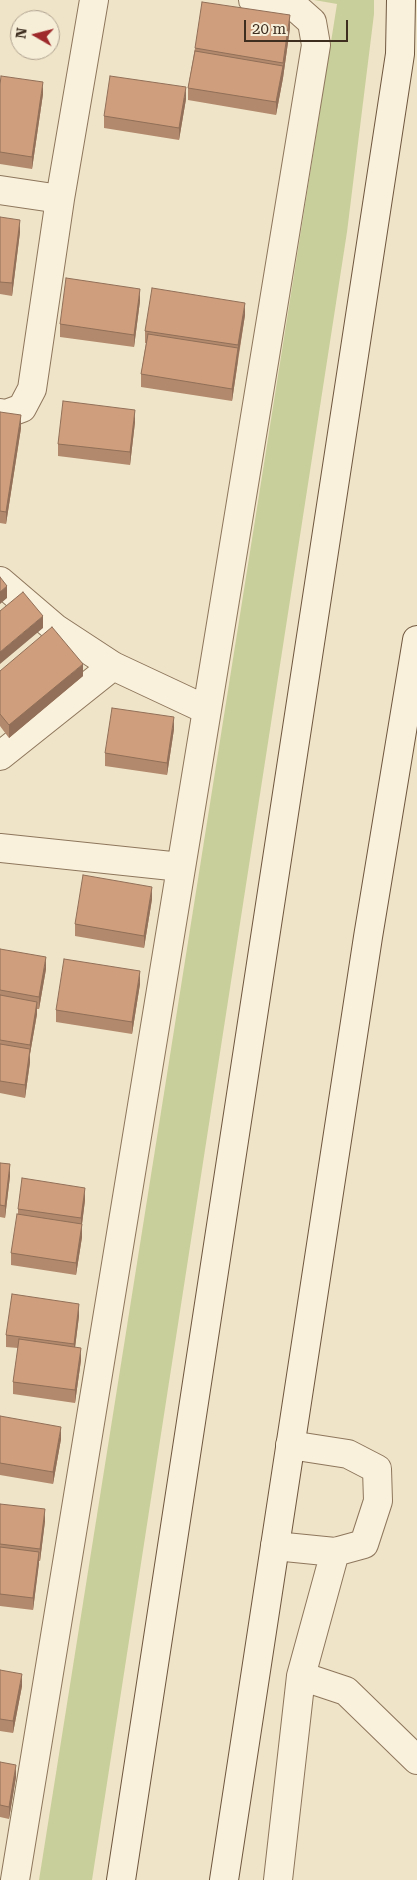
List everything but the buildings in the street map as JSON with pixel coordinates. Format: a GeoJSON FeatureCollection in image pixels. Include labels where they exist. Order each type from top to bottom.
{"type":"FeatureCollection","features":[{"type":"Feature","properties":{"kind":"street"},"geometry":{"type":"LineString","coordinates":[[0,413],[6,414],[22,408],[32,389],[60,199],[94,0]]}},
{"type":"Feature","properties":{"kind":"street"},"geometry":{"type":"LineString","coordinates":[[16,1880],[316,45],[312,22],[294,6],[253,0]]}},
{"type":"Feature","properties":{"kind":"street"},"geometry":{"type":"LineString","coordinates":[[121,1880],[400,54],[401,0]]}},
{"type":"Feature","properties":{"kind":"street"},"geometry":{"type":"LineString","coordinates":[[0,190],[60,199]]}},
{"type":"Feature","properties":{"kind":"street"},"geometry":{"type":"LineString","coordinates":[[0,582],[55,628],[113,666],[206,710]]}},
{"type":"Feature","properties":{"kind":"street"},"geometry":{"type":"LineString","coordinates":[[224,1880],[368,937],[417,640]]}},
{"type":"Feature","properties":{"kind":"street"},"geometry":{"type":"LineString","coordinates":[[0,756],[113,666]]}},
{"type":"Feature","properties":{"kind":"street"},"geometry":{"type":"LineString","coordinates":[[0,848],[181,867]]}},
{"type":"Feature","properties":{"kind":"street"},"geometry":{"type":"LineString","coordinates":[[275,1546],[335,1552],[364,1544],[378,1500],[377,1469],[348,1454],[290,1445]]}},
{"type":"Feature","properties":{"kind":"street"},"geometry":{"type":"LineString","coordinates":[[278,1880],[301,1676],[335,1552]]}},
{"type":"Feature","properties":{"kind":"street"},"geometry":{"type":"LineString","coordinates":[[301,1676],[346,1691],[417,1760]]}},
{"type":"Feature","properties":{"kind":"green space"},"geometry":{"type":"Polygon","coordinates":[[[314,0],[374,0],[374,14],[347,232],[92,1880],[39,1880],[337,4],[314,0]]]}}]}
